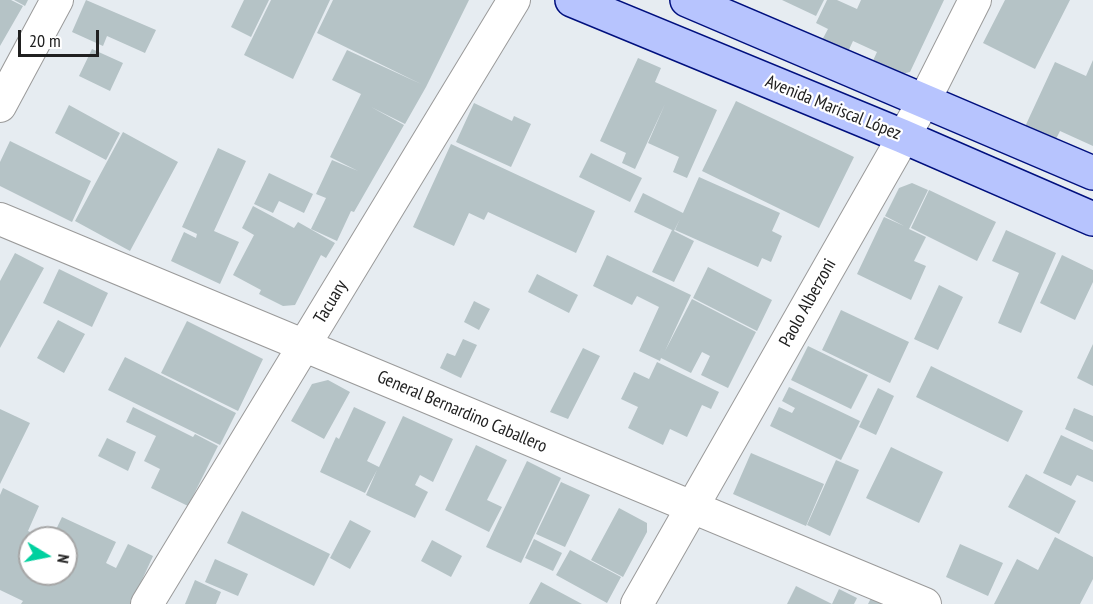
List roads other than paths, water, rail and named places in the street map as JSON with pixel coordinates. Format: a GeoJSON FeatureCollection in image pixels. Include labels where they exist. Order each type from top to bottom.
{"type":"FeatureCollection","features":[{"type":"Feature","properties":{"kind":"main road","name":"Avenida Mariscal López"},"geometry":{"type":"LineString","coordinates":[[572,0],[902,136],[1093,219]]}},
{"type":"Feature","properties":{"kind":"main road"},"geometry":{"type":"LineString","coordinates":[[687,0],[1093,173]]}},
{"type":"Feature","properties":{"kind":"street"},"geometry":{"type":"LineString","coordinates":[[0,106],[57,0]]}},
{"type":"Feature","properties":{"kind":"street","name":"Tacuary"},"geometry":{"type":"LineString","coordinates":[[147,604],[514,0]]}},
{"type":"Feature","properties":{"kind":"street","name":"Paolo Alberzoni"},"geometry":{"type":"LineString","coordinates":[[637,604],[924,101],[975,0]]}},
{"type":"Feature","properties":{"kind":"street","name":"General Bernardino Caballero"},"geometry":{"type":"LineString","coordinates":[[0,219],[925,604]]}}]}
